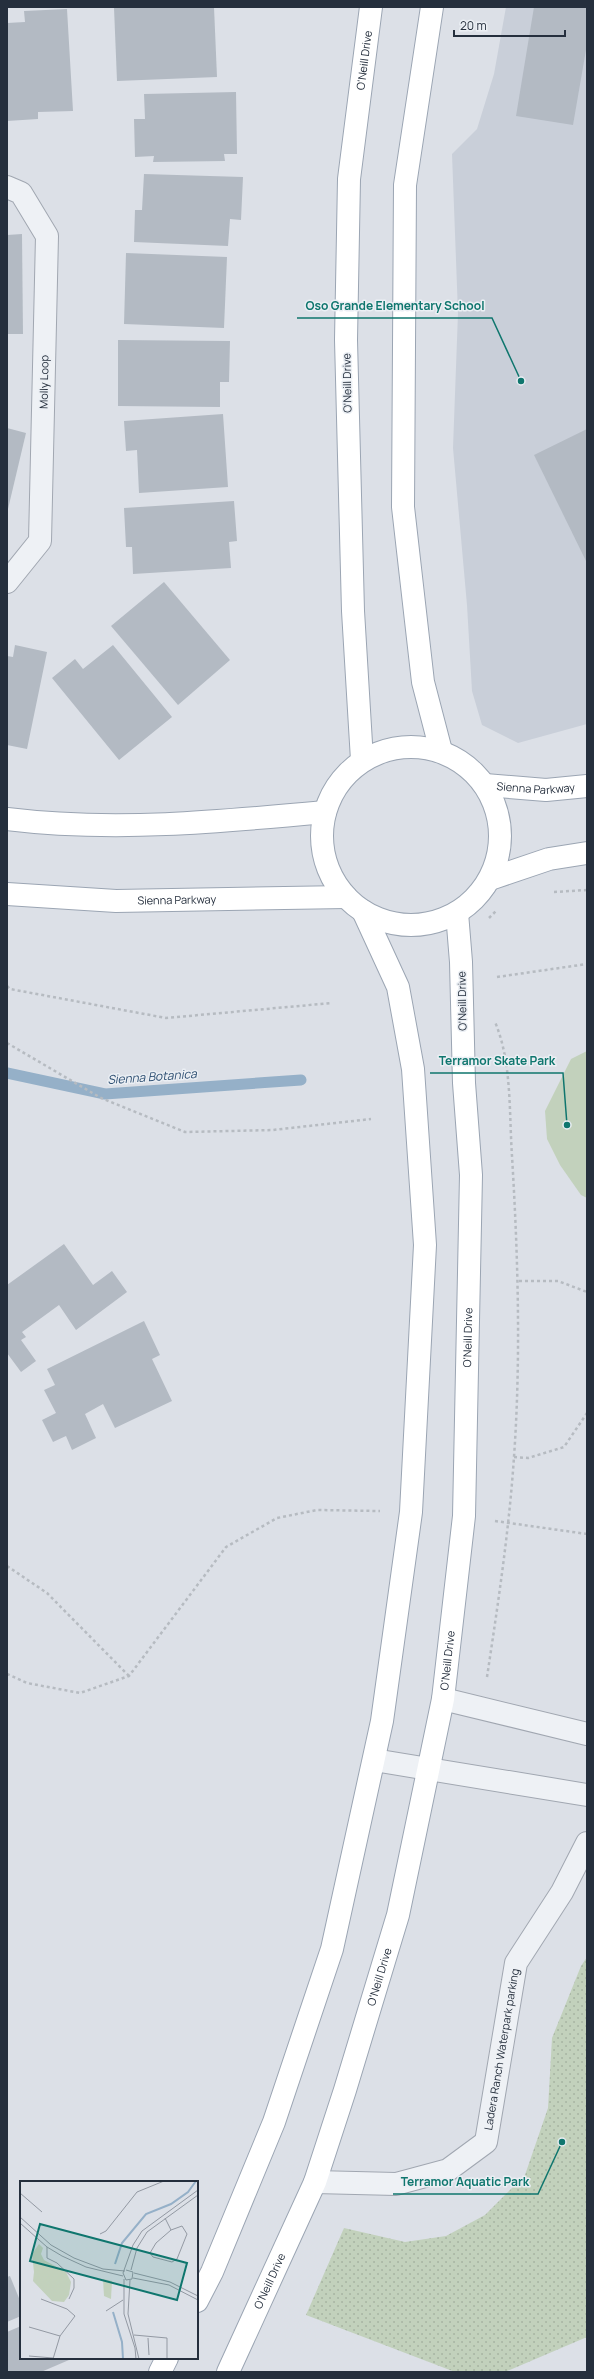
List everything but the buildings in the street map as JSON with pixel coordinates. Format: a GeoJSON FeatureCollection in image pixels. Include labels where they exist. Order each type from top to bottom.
{"type":"FeatureCollection","features":[{"type":"Feature","properties":{"kind":"main road","name":"O'Neill Drive"},"geometry":{"type":"LineString","coordinates":[[362,760],[353,611],[346,340],[349,179],[371,7]]}},
{"type":"Feature","properties":{"kind":"main road"},"geometry":{"type":"LineString","coordinates":[[432,7],[405,185],[403,507],[424,682],[441,751]]}},
{"type":"Feature","properties":{"kind":"main road"},"geometry":{"type":"LineString","coordinates":[[414,746],[441,751],[466,764],[485,785],[496,807],[500,831],[498,856],[490,879],[475,898],[457,913],[434,923],[410,926],[386,922],[363,912],[346,897],[329,872],[322,842],[325,812],[337,786],[345,774],[362,760],[394,748],[414,746]]}},
{"type":"Feature","properties":{"kind":"main road","name":"Sienna Parkway"},"geometry":{"type":"LineString","coordinates":[[485,785],[546,790],[587,786]]}},
{"type":"Feature","properties":{"kind":"main road"},"geometry":{"type":"LineString","coordinates":[[7,819],[32,822],[152,825],[237,821],[325,812]]}},
{"type":"Feature","properties":{"kind":"main road"},"geometry":{"type":"LineString","coordinates":[[490,879],[549,859],[587,853]]}},
{"type":"Feature","properties":{"kind":"main road","name":"Sienna Parkway"},"geometry":{"type":"LineString","coordinates":[[7,894],[116,901],[346,897]]}},
{"type":"Feature","properties":{"kind":"main road"},"geometry":{"type":"LineString","coordinates":[[198,2299],[212,2272],[274,2122],[332,1949],[382,1721],[411,1512],[425,1245],[413,1069],[398,986],[363,912]]}},
{"type":"Feature","properties":{"kind":"main road","name":"O'Neill Drive"},"geometry":{"type":"LineString","coordinates":[[228,2372],[315,2182],[398,1915],[427,1768],[443,1698],[464,1516],[471,1175],[464,1083],[461,962],[457,913]]}},
{"type":"Feature","properties":{"kind":"main road"},"geometry":{"type":"LineString","coordinates":[[160,2372],[166,2359]]}},
{"type":"Feature","properties":{"kind":"street","name":"Molly Loop"},"geometry":{"type":"LineString","coordinates":[[7,187],[21,193],[47,236],[40,541],[7,582]]}},
{"type":"Feature","properties":{"kind":"street"},"geometry":{"type":"LineString","coordinates":[[443,1698],[587,1734]]}},
{"type":"Feature","properties":{"kind":"street"},"geometry":{"type":"LineString","coordinates":[[374,1760],[587,1795]]}},
{"type":"Feature","properties":{"kind":"street","name":"Ladera Ranch Waterpark parking"},"geometry":{"type":"LineString","coordinates":[[315,2182],[396,2184],[448,2170],[486,2142],[516,1963],[562,1892],[587,1843]]}},
{"type":"Feature","properties":{"kind":"path"},"geometry":{"type":"LineString","coordinates":[[548,892],[587,890]]}},
{"type":"Feature","properties":{"kind":"path"},"geometry":{"type":"LineString","coordinates":[[488,924],[489,917],[500,907]]}},
{"type":"Feature","properties":{"kind":"path"},"geometry":{"type":"LineString","coordinates":[[497,977],[587,964]]}},
{"type":"Feature","properties":{"kind":"path"},"geometry":{"type":"LineString","coordinates":[[7,986],[10,989],[166,1018],[332,1003]]}},
{"type":"Feature","properties":{"kind":"path"},"geometry":{"type":"LineString","coordinates":[[482,1708],[502,1578],[514,1457],[519,1281],[507,1072],[501,1036],[492,1015]]}},
{"type":"Feature","properties":{"kind":"path"},"geometry":{"type":"LineString","coordinates":[[7,1043],[101,1098],[185,1132],[273,1130],[371,1120]]}},
{"type":"Feature","properties":{"kind":"path"},"geometry":{"type":"LineString","coordinates":[[519,1281],[558,1281],[587,1292]]}},
{"type":"Feature","properties":{"kind":"path"},"geometry":{"type":"LineString","coordinates":[[514,1457],[528,1458],[564,1447],[587,1413]]}},
{"type":"Feature","properties":{"kind":"path"},"geometry":{"type":"LineString","coordinates":[[7,1674],[26,1683],[80,1693],[129,1676],[226,1547],[277,1518],[317,1510],[411,1512]]}},
{"type":"Feature","properties":{"kind":"path"},"geometry":{"type":"LineString","coordinates":[[464,1516],[587,1534]]}},
{"type":"Feature","properties":{"kind":"path"},"geometry":{"type":"LineString","coordinates":[[7,1566],[46,1593],[129,1676]]}},
{"type":"Feature","properties":{"kind":"shaded area"},"geometry":{"type":"Polygon","coordinates":[[[506,7],[587,7],[587,724],[518,743],[482,725],[472,691],[467,605],[453,448],[458,313],[452,154],[477,129],[494,74],[506,7]]]}},
{"type":"Feature","properties":{"kind":"green space"},"geometry":{"type":"Polygon","coordinates":[[[587,1051],[587,1198],[581,1195],[560,1165],[547,1139],[545,1111],[571,1059],[587,1051]]]}},
{"type":"Feature","properties":{"kind":"green space"},"geometry":{"type":"Polygon","coordinates":[[[587,1957],[587,2337],[505,2372],[455,2372],[306,2315],[344,2228],[405,2242],[446,2236],[485,2215],[525,2175],[548,2108],[552,2038],[581,1966],[587,1957]]]}},
{"type":"Feature","properties":{"kind":"waterway","name":"Sienna Botanica"},"geometry":{"type":"LineString","coordinates":[[7,1073],[105,1094],[301,1080]]}},
{"type":"Feature","properties":{"kind":"place","name":"Oso Grande Elementary School"},"geometry":{"type":"Point","coordinates":[521,381]}},
{"type":"Feature","properties":{"kind":"place","name":"Terramor Skate Park"},"geometry":{"type":"Point","coordinates":[567,1125]}},
{"type":"Feature","properties":{"kind":"place","name":"Terramor Aquatic Park"},"geometry":{"type":"Point","coordinates":[562,2142]}}]}
